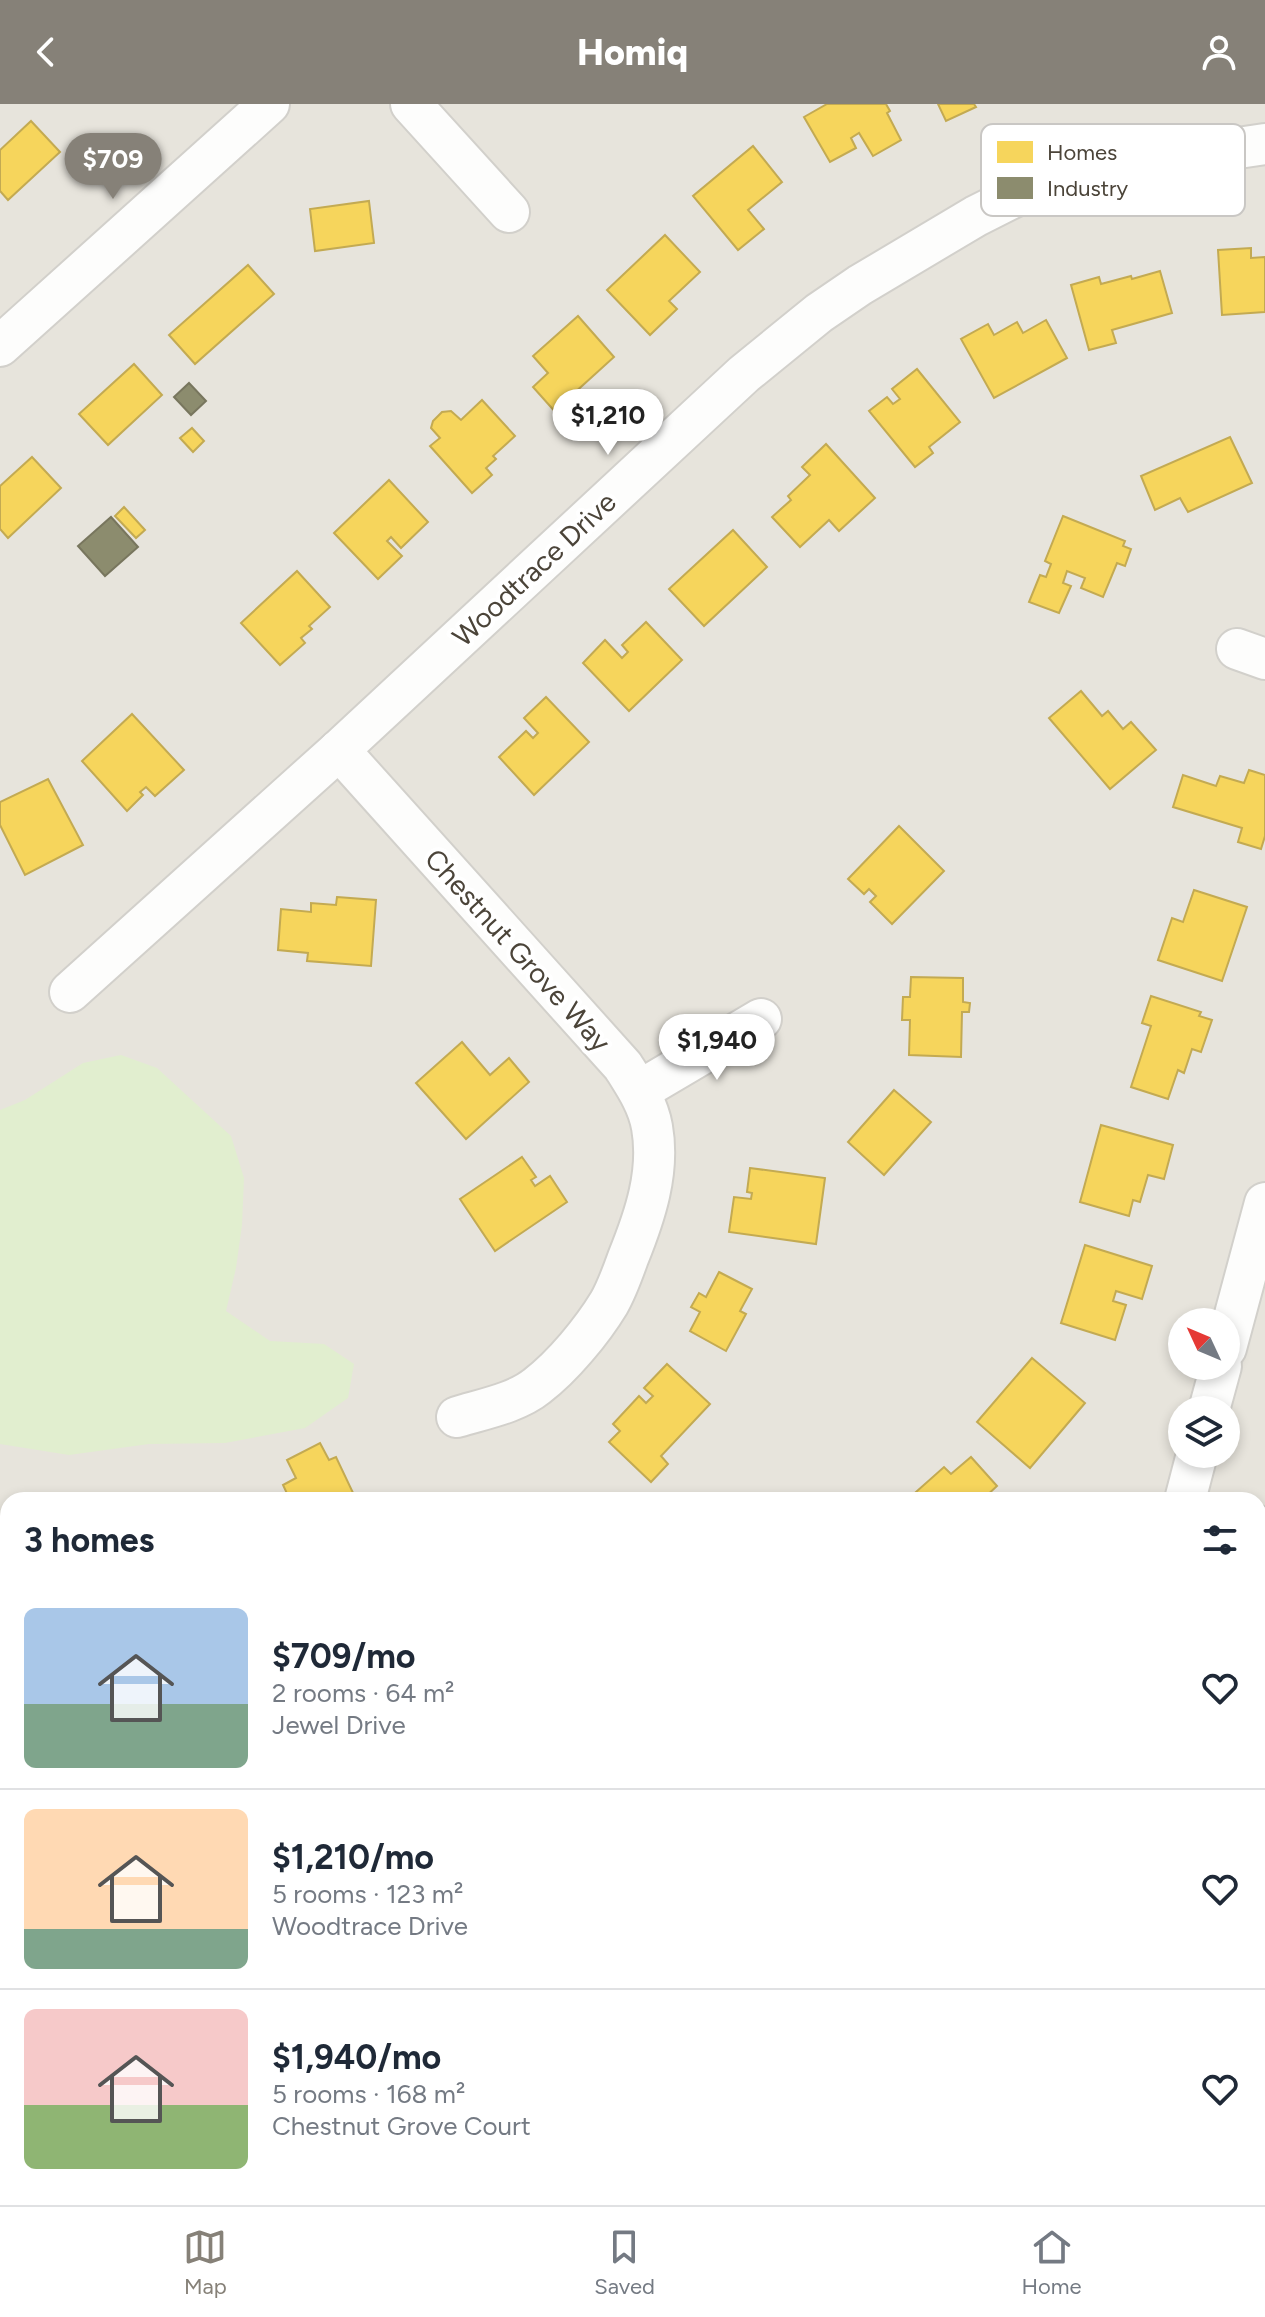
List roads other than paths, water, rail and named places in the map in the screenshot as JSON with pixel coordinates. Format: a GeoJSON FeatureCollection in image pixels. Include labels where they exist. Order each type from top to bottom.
{"type":"FeatureCollection","features":[{"type":"Feature","properties":{"kind":"street"},"geometry":{"type":"LineString","coordinates":[[0,346],[269,104]]}},
{"type":"Feature","properties":{"kind":"street"},"geometry":{"type":"LineString","coordinates":[[411,104],[509,212]]}},
{"type":"Feature","properties":{"kind":"street","name":"Woodtrace Drive"},"geometry":{"type":"LineString","coordinates":[[1245,147],[1265,144]]}},
{"type":"Feature","properties":{"kind":"street","name":"Woodtrace Drive"},"geometry":{"type":"LineString","coordinates":[[70,992],[339,750],[744,374],[848,293],[981,214]]}},
{"type":"Feature","properties":{"kind":"street","name":"Chestnut Grove Way"},"geometry":{"type":"LineString","coordinates":[[339,750],[623,1066],[639,1091],[651,1123],[654,1152],[650,1195],[610,1301],[588,1331],[536,1387],[516,1398],[457,1417]]}},
{"type":"Feature","properties":{"kind":"street"},"geometry":{"type":"LineString","coordinates":[[639,1091],[761,1019]]}},
{"type":"Feature","properties":{"kind":"street"},"geometry":{"type":"LineString","coordinates":[[1237,1308],[1265,1203]]}},
{"type":"Feature","properties":{"kind":"street"},"geometry":{"type":"LineString","coordinates":[[1187,1492],[1193,1468]]}}]}
